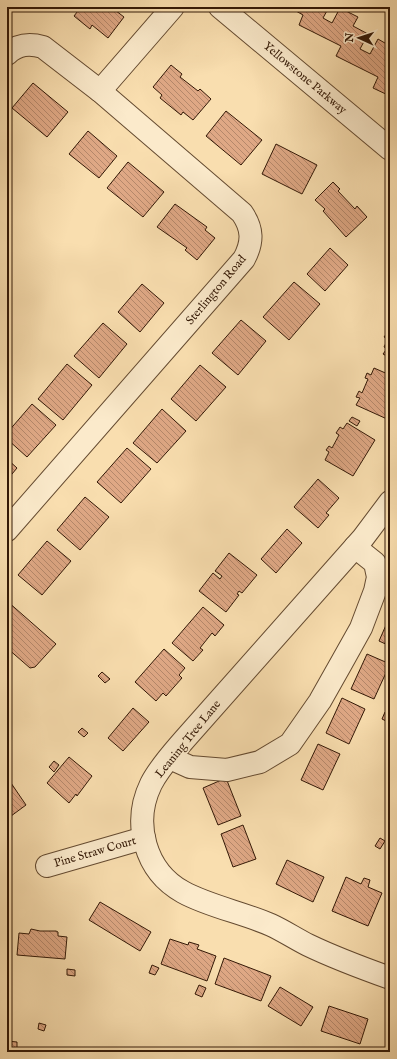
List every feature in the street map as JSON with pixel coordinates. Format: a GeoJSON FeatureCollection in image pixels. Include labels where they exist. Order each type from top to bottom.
{"type":"FeatureCollection","features":[{"type":"Feature","properties":{"kind":"street"},"geometry":{"type":"LineString","coordinates":[[100,90],[173,7]]}},
{"type":"Feature","properties":{"kind":"street","name":"Yellowstone Parkway"},"geometry":{"type":"LineString","coordinates":[[220,7],[390,149]]}},
{"type":"Feature","properties":{"kind":"street","name":"Sterlington Road"},"geometry":{"type":"LineString","coordinates":[[7,54],[14,48],[22,45],[33,44],[43,46],[100,90],[242,213],[249,222],[252,234],[250,246],[244,259],[7,530]]}},
{"type":"Feature","properties":{"kind":"street","name":"Leaning Tree Lane"},"geometry":{"type":"LineString","coordinates":[[390,502],[355,547],[157,773],[145,799],[144,838],[146,849],[158,871],[170,883],[184,893],[271,925],[340,960],[390,978]]}},
{"type":"Feature","properties":{"kind":"street"},"geometry":{"type":"LineString","coordinates":[[170,758],[190,767],[227,770],[260,762],[290,744],[320,701],[361,628],[375,591],[378,577],[375,563],[355,547]]}},
{"type":"Feature","properties":{"kind":"street","name":"Pine Straw Court"},"geometry":{"type":"LineString","coordinates":[[46,866],[144,838]]}},
{"type":"Feature","properties":{"kind":"building"},"geometry":{"type":"Polygon","coordinates":[[[81,7],[111,7],[124,17],[108,38],[92,25],[90,29],[74,16],[81,7]]]}},
{"type":"Feature","properties":{"kind":"building"},"geometry":{"type":"Polygon","coordinates":[[[289,7],[329,7],[323,18],[332,23],[340,8],[358,17],[353,26],[368,34],[360,49],[370,54],[378,39],[390,46],[390,96],[373,88],[378,77],[336,56],[341,46],[299,25],[303,15],[289,7]]]}},
{"type":"Feature","properties":{"kind":"building"},"geometry":{"type":"Polygon","coordinates":[[[171,65],[182,74],[180,77],[198,91],[200,89],[211,99],[193,120],[183,112],[181,115],[160,98],[162,95],[153,87],[171,65]]]}},
{"type":"Feature","properties":{"kind":"building"},"geometry":{"type":"Polygon","coordinates":[[[33,83],[68,112],[47,137],[12,108],[33,83]]]}},
{"type":"Feature","properties":{"kind":"building"},"geometry":{"type":"Polygon","coordinates":[[[226,111],[262,140],[241,165],[206,136],[226,111]]]}},
{"type":"Feature","properties":{"kind":"building"},"geometry":{"type":"Polygon","coordinates":[[[88,131],[117,156],[99,178],[69,154],[88,131]]]}},
{"type":"Feature","properties":{"kind":"building"},"geometry":{"type":"Polygon","coordinates":[[[276,144],[317,165],[302,194],[262,174],[276,144]]]}},
{"type":"Feature","properties":{"kind":"building"},"geometry":{"type":"Polygon","coordinates":[[[128,162],[164,192],[143,217],[107,188],[128,162]]]}},
{"type":"Feature","properties":{"kind":"building"},"geometry":{"type":"Polygon","coordinates":[[[333,182],[340,189],[338,191],[355,209],[357,206],[367,217],[346,237],[323,211],[325,209],[315,200],[333,182]]]}},
{"type":"Feature","properties":{"kind":"building"},"geometry":{"type":"Polygon","coordinates":[[[175,204],[207,227],[205,230],[215,238],[197,260],[185,250],[187,248],[157,227],[175,204]]]}},
{"type":"Feature","properties":{"kind":"building"},"geometry":{"type":"Polygon","coordinates":[[[330,248],[348,265],[325,291],[307,274],[330,248]]]}},
{"type":"Feature","properties":{"kind":"building"},"geometry":{"type":"Polygon","coordinates":[[[294,282],[320,304],[289,340],[263,317],[294,282]]]}},
{"type":"Feature","properties":{"kind":"building"},"geometry":{"type":"Polygon","coordinates":[[[142,284],[164,303],[140,332],[118,312],[142,284]]]}},
{"type":"Feature","properties":{"kind":"building"},"geometry":{"type":"Polygon","coordinates":[[[241,320],[266,341],[238,375],[212,353],[241,320]]]}},
{"type":"Feature","properties":{"kind":"building"},"geometry":{"type":"Polygon","coordinates":[[[103,323],[127,344],[99,378],[74,356],[103,323]]]}},
{"type":"Feature","properties":{"kind":"building"},"geometry":{"type":"Polygon","coordinates":[[[387,333],[390,333],[390,350],[384,347],[388,339],[384,337],[387,333]]]}},
{"type":"Feature","properties":{"kind":"building"},"geometry":{"type":"Polygon","coordinates":[[[386,350],[390,352],[390,358],[383,354],[386,350]]]}},
{"type":"Feature","properties":{"kind":"building"},"geometry":{"type":"Polygon","coordinates":[[[67,364],[92,385],[63,420],[38,399],[67,364]]]}},
{"type":"Feature","properties":{"kind":"building"},"geometry":{"type":"Polygon","coordinates":[[[200,365],[226,387],[196,421],[171,399],[200,365]]]}},
{"type":"Feature","properties":{"kind":"building"},"geometry":{"type":"Polygon","coordinates":[[[374,368],[390,375],[390,413],[387,419],[356,405],[360,398],[356,397],[359,391],[362,393],[368,379],[365,378],[367,373],[371,375],[374,368]]]}},
{"type":"Feature","properties":{"kind":"building"},"geometry":{"type":"Polygon","coordinates":[[[32,404],[56,425],[27,457],[7,439],[7,433],[32,404]]]}},
{"type":"Feature","properties":{"kind":"building"},"geometry":{"type":"Polygon","coordinates":[[[162,409],[186,431],[157,463],[133,443],[162,409]]]}},
{"type":"Feature","properties":{"kind":"building"},"geometry":{"type":"Polygon","coordinates":[[[352,417],[360,421],[357,426],[349,421],[352,417]]]}},
{"type":"Feature","properties":{"kind":"building"},"geometry":{"type":"Polygon","coordinates":[[[347,423],[375,440],[353,476],[325,460],[329,452],[326,450],[329,446],[332,448],[339,435],[336,433],[340,427],[343,429],[347,423]]]}},
{"type":"Feature","properties":{"kind":"building"},"geometry":{"type":"Polygon","coordinates":[[[127,448],[151,469],[121,503],[97,482],[127,448]]]}},
{"type":"Feature","properties":{"kind":"building"},"geometry":{"type":"Polygon","coordinates":[[[7,459],[17,468],[7,480],[7,459]]]}},
{"type":"Feature","properties":{"kind":"building"},"geometry":{"type":"Polygon","coordinates":[[[318,479],[339,498],[326,513],[329,515],[318,528],[294,507],[318,479]]]}},
{"type":"Feature","properties":{"kind":"building"},"geometry":{"type":"Polygon","coordinates":[[[85,497],[109,517],[80,550],[57,530],[85,497]]]}},
{"type":"Feature","properties":{"kind":"building"},"geometry":{"type":"Polygon","coordinates":[[[287,529],[302,543],[276,573],[261,559],[287,529]]]}},
{"type":"Feature","properties":{"kind":"building"},"geometry":{"type":"Polygon","coordinates":[[[47,541],[71,561],[42,595],[18,575],[47,541]]]}},
{"type":"Feature","properties":{"kind":"building"},"geometry":{"type":"Polygon","coordinates":[[[229,553],[257,575],[242,593],[239,591],[237,594],[239,595],[226,612],[199,591],[213,573],[220,579],[222,576],[215,571],[229,553]]]}},
{"type":"Feature","properties":{"kind":"building"},"geometry":{"type":"Polygon","coordinates":[[[7,601],[56,644],[35,667],[30,668],[7,648],[7,601]]]}},
{"type":"Feature","properties":{"kind":"building"},"geometry":{"type":"Polygon","coordinates":[[[203,607],[224,625],[215,636],[212,633],[200,648],[203,650],[193,661],[172,643],[203,607]]]}},
{"type":"Feature","properties":{"kind":"building"},"geometry":{"type":"Polygon","coordinates":[[[390,616],[390,646],[379,641],[390,616]]]}},
{"type":"Feature","properties":{"kind":"building"},"geometry":{"type":"Polygon","coordinates":[[[164,649],[185,668],[179,675],[182,678],[166,696],[163,693],[156,701],[135,682],[164,649]]]}},
{"type":"Feature","properties":{"kind":"building"},"geometry":{"type":"Polygon","coordinates":[[[367,654],[390,664],[374,699],[351,689],[367,654]]]}},
{"type":"Feature","properties":{"kind":"building"},"geometry":{"type":"Polygon","coordinates":[[[102,672],[110,679],[105,683],[98,676],[102,672]]]}},
{"type":"Feature","properties":{"kind":"building"},"geometry":{"type":"Polygon","coordinates":[[[342,698],[365,709],[349,744],[326,733],[342,698]]]}},
{"type":"Feature","properties":{"kind":"building"},"geometry":{"type":"Polygon","coordinates":[[[133,708],[149,722],[123,751],[108,738],[133,708]]]}},
{"type":"Feature","properties":{"kind":"building"},"geometry":{"type":"Polygon","coordinates":[[[385,712],[390,714],[388,722],[382,719],[385,712]]]}},
{"type":"Feature","properties":{"kind":"building"},"geometry":{"type":"Polygon","coordinates":[[[82,728],[88,733],[84,737],[78,732],[82,728]]]}},
{"type":"Feature","properties":{"kind":"building"},"geometry":{"type":"Polygon","coordinates":[[[318,744],[340,754],[323,790],[301,780],[318,744]]]}},
{"type":"Feature","properties":{"kind":"building"},"geometry":{"type":"Polygon","coordinates":[[[69,757],[92,776],[77,796],[76,794],[69,803],[47,783],[69,757]]]}},
{"type":"Feature","properties":{"kind":"building"},"geometry":{"type":"Polygon","coordinates":[[[54,761],[59,765],[54,772],[49,767],[54,761]]]}},
{"type":"Feature","properties":{"kind":"building"},"geometry":{"type":"Polygon","coordinates":[[[226,778],[241,816],[218,825],[203,788],[226,778]]]}},
{"type":"Feature","properties":{"kind":"building"},"geometry":{"type":"Polygon","coordinates":[[[11,783],[26,805],[7,819],[7,786],[11,783]]]}},
{"type":"Feature","properties":{"kind":"building"},"geometry":{"type":"Polygon","coordinates":[[[243,825],[256,859],[233,867],[221,834],[243,825]]]}},
{"type":"Feature","properties":{"kind":"building"},"geometry":{"type":"Polygon","coordinates":[[[380,838],[385,841],[380,849],[375,846],[380,838]]]}},
{"type":"Feature","properties":{"kind":"building"},"geometry":{"type":"Polygon","coordinates":[[[287,860],[324,877],[313,902],[276,884],[287,860]]]}},
{"type":"Feature","properties":{"kind":"building"},"geometry":{"type":"Polygon","coordinates":[[[346,877],[361,884],[364,878],[370,880],[368,887],[382,893],[368,926],[332,911],[346,877]]]}},
{"type":"Feature","properties":{"kind":"building"},"geometry":{"type":"Polygon","coordinates":[[[100,902],[151,932],[140,951],[89,920],[100,902]]]}},
{"type":"Feature","properties":{"kind":"building"},"geometry":{"type":"Polygon","coordinates":[[[31,929],[40,931],[56,931],[58,932],[58,936],[67,937],[65,959],[17,955],[19,933],[29,934],[31,929]]]}},
{"type":"Feature","properties":{"kind":"building"},"geometry":{"type":"Polygon","coordinates":[[[170,939],[188,945],[189,942],[199,945],[197,949],[216,956],[207,981],[161,964],[170,939]]]}},
{"type":"Feature","properties":{"kind":"building"},"geometry":{"type":"Polygon","coordinates":[[[224,958],[271,976],[261,1001],[215,984],[224,958]]]}},
{"type":"Feature","properties":{"kind":"building"},"geometry":{"type":"Polygon","coordinates":[[[152,965],[159,968],[155,975],[149,973],[152,965]]]}},
{"type":"Feature","properties":{"kind":"building"},"geometry":{"type":"Polygon","coordinates":[[[67,969],[75,970],[75,976],[67,975],[67,969]]]}},
{"type":"Feature","properties":{"kind":"building"},"geometry":{"type":"Polygon","coordinates":[[[199,985],[206,988],[202,997],[195,994],[199,985]]]}},
{"type":"Feature","properties":{"kind":"building"},"geometry":{"type":"Polygon","coordinates":[[[280,987],[313,1007],[301,1026],[268,1006],[280,987]]]}},
{"type":"Feature","properties":{"kind":"building"},"geometry":{"type":"Polygon","coordinates":[[[329,1006],[368,1019],[360,1044],[321,1031],[329,1006]]]}},
{"type":"Feature","properties":{"kind":"building"},"geometry":{"type":"Polygon","coordinates":[[[39,1023],[46,1025],[44,1031],[38,1029],[39,1023]]]}},
{"type":"Feature","properties":{"kind":"building"},"geometry":{"type":"Polygon","coordinates":[[[7,1041],[17,1042],[17,1052],[7,1052],[7,1041]]]}},
{"type":"Feature","properties":{"kind":"building"},"geometry":{"type":"Polygon","coordinates":[[[39,1049],[54,1052],[38,1052],[39,1049]]]}}]}
